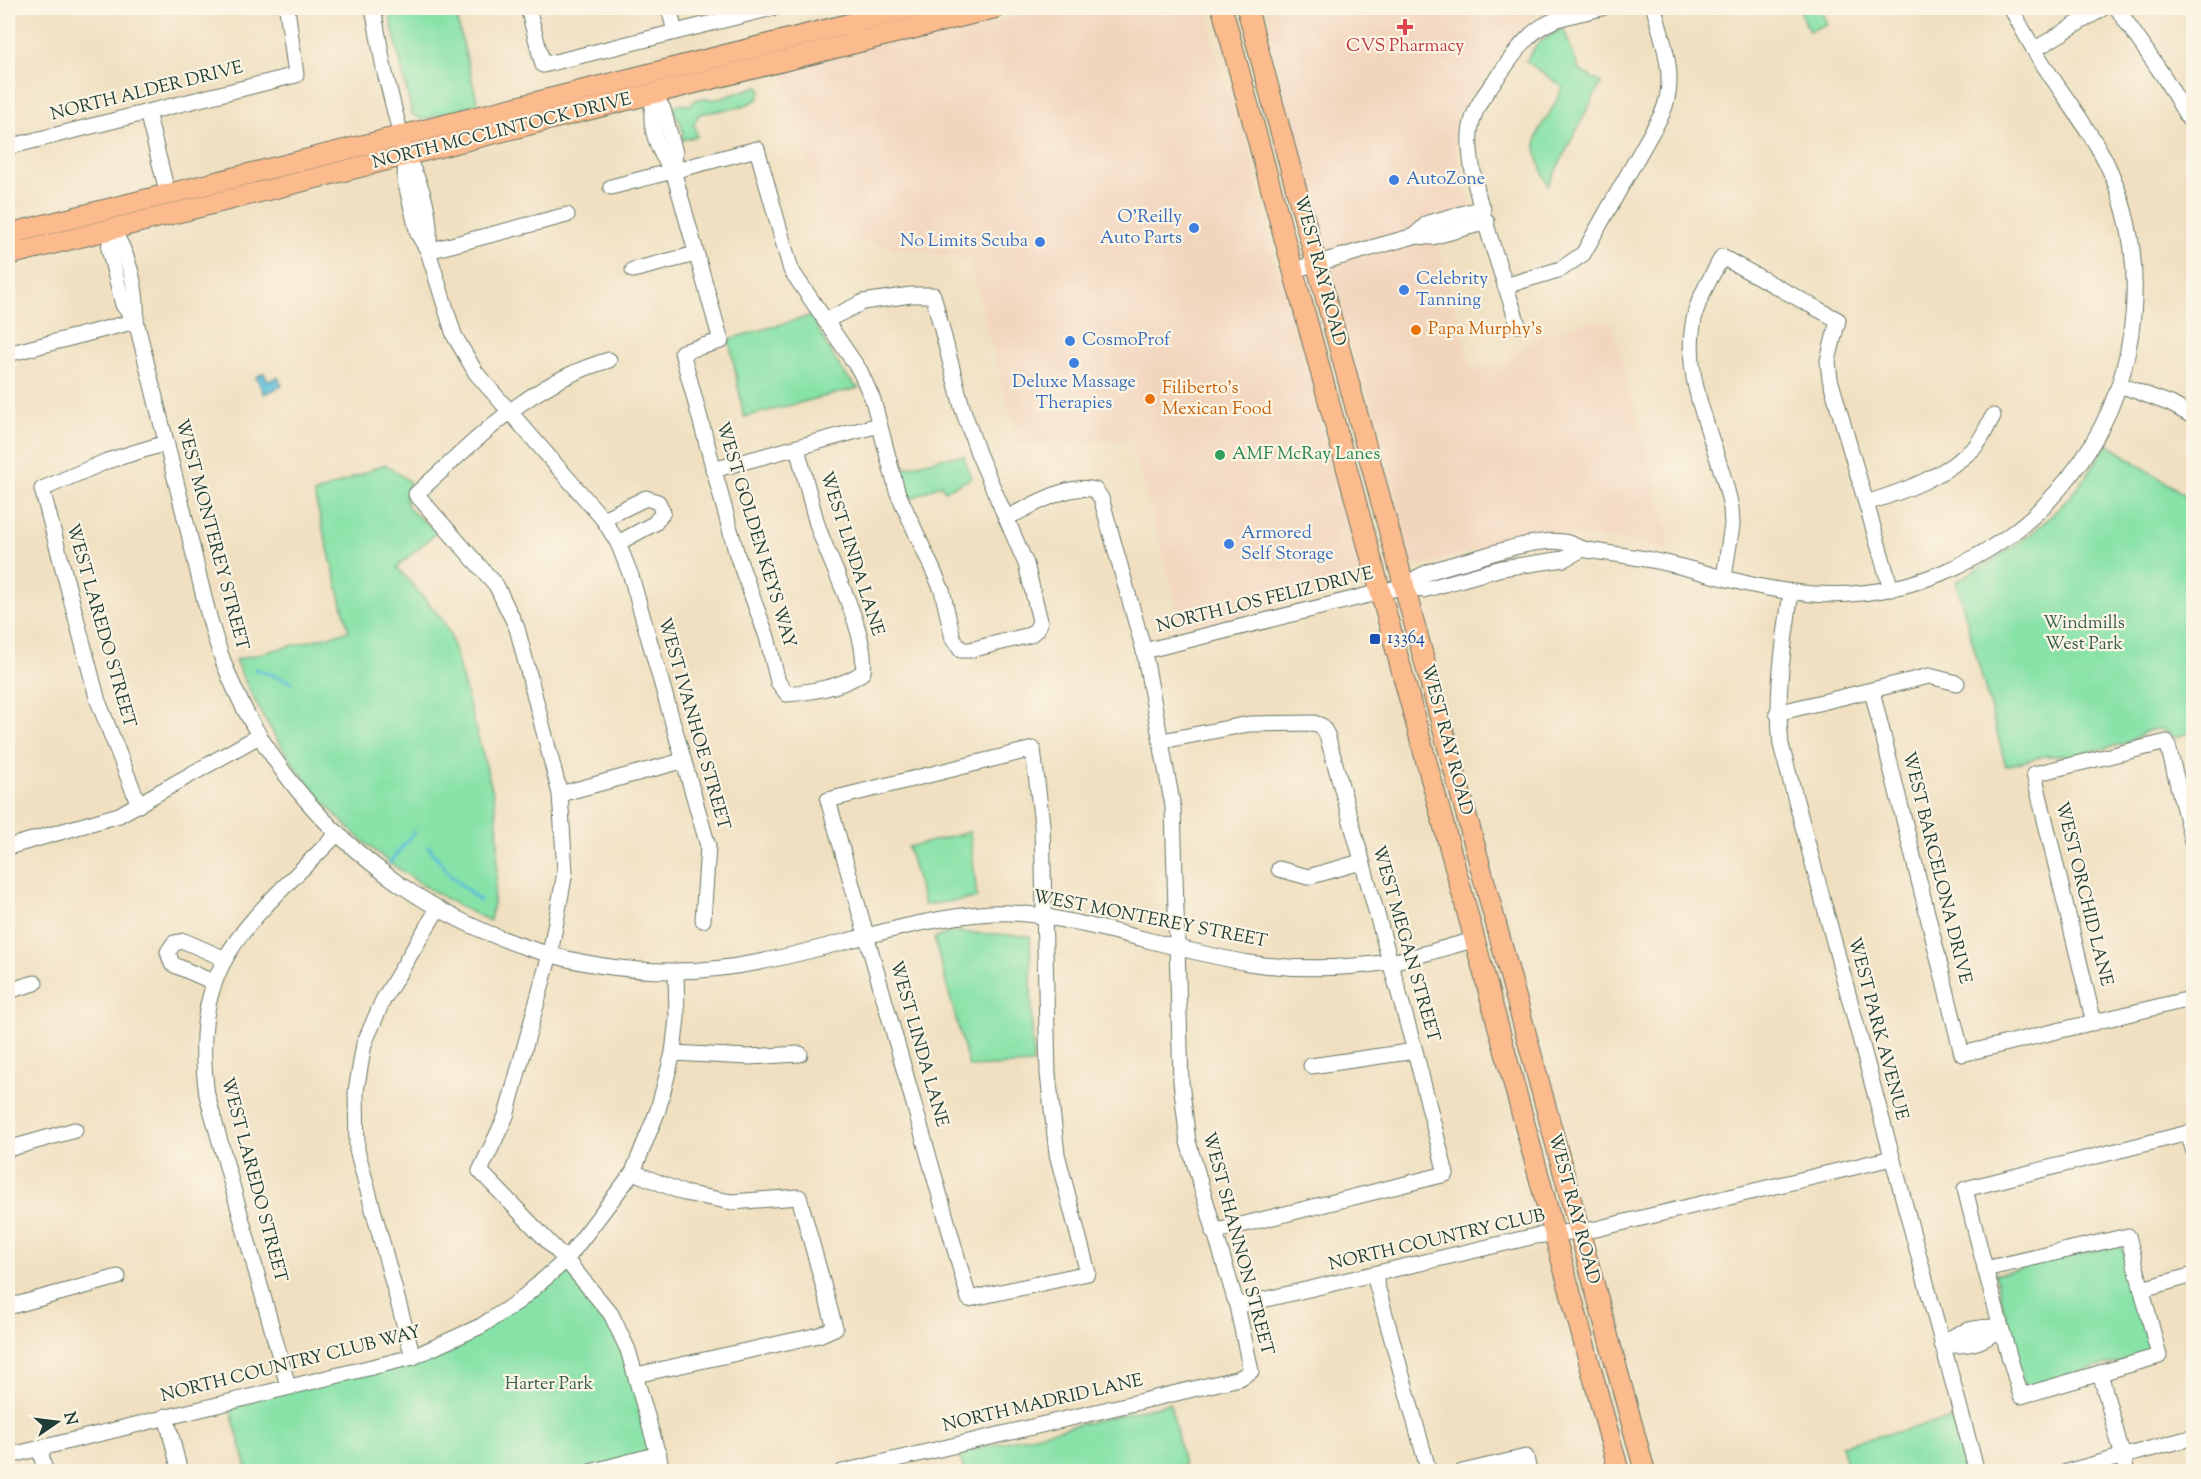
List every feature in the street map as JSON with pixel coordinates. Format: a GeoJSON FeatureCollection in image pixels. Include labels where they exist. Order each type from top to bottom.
{"type":"FeatureCollection","features":[{"type":"Feature","properties":{"kind":"main road","name":"NORTH MCCLINTOCK DRIVE"},"geometry":{"type":"LineString","coordinates":[[8,234],[913,8]]}},
{"type":"Feature","properties":{"kind":"main road","name":"NORTH MCCLINTOCK DRIVE"},"geometry":{"type":"LineString","coordinates":[[8,255],[654,96],[995,8]]}},
{"type":"Feature","properties":{"kind":"main road","name":"WEST RAY ROAD"},"geometry":{"type":"LineString","coordinates":[[1222,8],[1293,270],[1393,589],[1579,1231],[1645,1472]]}},
{"type":"Feature","properties":{"kind":"main road","name":"WEST RAY ROAD"},"geometry":{"type":"LineString","coordinates":[[1247,8],[1317,263],[1474,939],[1619,1472]]}},
{"type":"Feature","properties":{"kind":"street","name":"NORTH ALDER DRIVE"},"geometry":{"type":"LineString","coordinates":[[8,147],[296,75],[287,8]]}},
{"type":"Feature","properties":{"kind":"street","name":"WEST IVANHOE STREET"},"geometry":{"type":"LineString","coordinates":[[373,8],[384,69],[406,156],[418,177],[431,230],[428,251],[445,310],[460,347],[476,373],[603,519],[618,543],[631,576],[708,846],[703,920]]}},
{"type":"Feature","properties":{"kind":"street"},"geometry":{"type":"LineString","coordinates":[[528,8],[543,65],[772,8]]}},
{"type":"Feature","properties":{"kind":"street"},"geometry":{"type":"LineString","coordinates":[[669,8],[675,32]]}},
{"type":"Feature","properties":{"kind":"street"},"geometry":{"type":"LineString","coordinates":[[1518,326],[1469,152],[1471,123],[1481,100],[1520,46],[1537,28],[1557,18],[1602,8]]}},
{"type":"Feature","properties":{"kind":"street"},"geometry":{"type":"LineString","coordinates":[[1505,286],[1561,268],[1583,254],[1662,114],[1670,90],[1670,74],[1654,8]]}},
{"type":"Feature","properties":{"kind":"street"},"geometry":{"type":"LineString","coordinates":[[1891,589],[1830,379],[1828,362],[1838,320],[1722,257],[1696,312],[1691,355],[1696,392],[1731,507],[1732,525],[1724,577],[1791,592],[1844,595],[1891,589],[1956,567],[1982,554],[2026,524],[2051,500],[2096,438],[2120,385],[2131,332],[2134,291],[2128,232],[2120,200],[2105,160],[2034,50],[2011,8]]}},
{"type":"Feature","properties":{"kind":"street"},"geometry":{"type":"LineString","coordinates":[[2034,50],[2103,8]]}},
{"type":"Feature","properties":{"kind":"street"},"geometry":{"type":"LineString","coordinates":[[2117,8],[2164,77],[2193,129]]}},
{"type":"Feature","properties":{"kind":"street","name":"WEST GOLDEN KEYS WAY"},"geometry":{"type":"LineString","coordinates":[[654,96],[663,109],[675,153],[673,170],[721,341],[682,352],[737,555],[767,638],[778,682],[787,694]]}},
{"type":"Feature","properties":{"kind":"street"},"geometry":{"type":"LineString","coordinates":[[147,112],[168,195]]}},
{"type":"Feature","properties":{"kind":"street"},"geometry":{"type":"LineString","coordinates":[[611,187],[757,149],[792,270],[825,321],[860,371],[873,400],[897,491],[942,590],[953,639],[961,650],[970,650],[1030,635],[1037,629],[1040,621],[1026,564],[978,453],[965,416],[933,295],[911,295],[863,302],[825,321]]}},
{"type":"Feature","properties":{"kind":"street"},"geometry":{"type":"LineString","coordinates":[[428,251],[567,215]]}},
{"type":"Feature","properties":{"kind":"street"},"geometry":{"type":"LineString","coordinates":[[1293,270],[1414,236],[1428,223],[1485,215]]}},
{"type":"Feature","properties":{"kind":"street","name":"WEST MONTEREY STREET"},"geometry":{"type":"LineString","coordinates":[[112,229],[123,246],[126,257],[137,302],[136,321],[217,643],[238,696],[260,736],[291,782],[338,834],[386,875],[437,910],[486,934],[550,954],[621,969],[676,972],[770,960],[926,920],[995,913],[1046,916],[1249,963],[1318,968],[1390,962],[1474,939]]}},
{"type":"Feature","properties":{"kind":"street"},"geometry":{"type":"LineString","coordinates":[[633,270],[696,254]]}},
{"type":"Feature","properties":{"kind":"street"},"geometry":{"type":"LineString","coordinates":[[8,354],[136,321]]}},
{"type":"Feature","properties":{"kind":"street"},"geometry":{"type":"LineString","coordinates":[[609,360],[580,369],[554,381],[509,411],[416,494],[496,585],[517,628],[560,794],[565,872],[550,954],[506,1116],[480,1171],[566,1260],[611,1314],[628,1350],[663,1472]]}},
{"type":"Feature","properties":{"kind":"street"},"geometry":{"type":"LineString","coordinates":[[2120,385],[2171,404],[2193,417]]}},
{"type":"Feature","properties":{"kind":"street"},"geometry":{"type":"LineString","coordinates":[[1866,503],[1916,487],[1950,466],[1975,446],[1993,416]]}},
{"type":"Feature","properties":{"kind":"street"},"geometry":{"type":"LineString","coordinates":[[713,470],[879,424]]}},
{"type":"Feature","properties":{"kind":"street","name":"WEST LAREDO STREET"},"geometry":{"type":"LineString","coordinates":[[139,805],[98,701],[42,489],[107,461],[166,443]]}},
{"type":"Feature","properties":{"kind":"street","name":"WEST LINDA LANE"},"geometry":{"type":"LineString","coordinates":[[787,694],[801,693],[855,679],[863,672],[865,661],[850,605],[818,525],[797,448]]}},
{"type":"Feature","properties":{"kind":"street","name":"WEST SHANNON STREET"},"geometry":{"type":"LineString","coordinates":[[1006,518],[1064,493],[1085,487],[1095,490],[1101,498],[1144,651],[1173,807],[1175,945],[1181,1082],[1188,1142],[1213,1232],[1237,1305],[1251,1371]]}},
{"type":"Feature","properties":{"kind":"street"},"geometry":{"type":"LineString","coordinates":[[603,519],[646,498],[658,502],[663,512],[656,524],[618,543]]}},
{"type":"Feature","properties":{"kind":"street","name":"NORTH LOS FELIZ DRIVE"},"geometry":{"type":"LineString","coordinates":[[1144,651],[1393,589],[1423,590],[1525,563],[1564,559],[1583,549],[1663,562],[1724,577]]}},
{"type":"Feature","properties":{"kind":"street","name":"WEST PARK AVENUE"},"geometry":{"type":"LineString","coordinates":[[1791,592],[1777,713],[1788,776],[1977,1472]]}},
{"type":"Feature","properties":{"kind":"street"},"geometry":{"type":"LineString","coordinates":[[1777,713],[1929,676],[1957,683]]}},
{"type":"Feature","properties":{"kind":"street","name":"WEST BARCELONA DRIVE"},"geometry":{"type":"LineString","coordinates":[[1872,691],[1962,1054],[2094,1023]]}},
{"type":"Feature","properties":{"kind":"street","name":"WEST MEGAN STREET"},"geometry":{"type":"LineString","coordinates":[[1162,741],[1249,724],[1314,723],[1322,726],[1327,735],[1415,1051],[1446,1174],[1213,1232]]}},
{"type":"Feature","properties":{"kind":"street"},"geometry":{"type":"LineString","coordinates":[[8,847],[98,822],[139,805],[260,736]]}},
{"type":"Feature","properties":{"kind":"street","name":"WEST ORCHID LANE"},"geometry":{"type":"LineString","coordinates":[[2094,1023],[2034,774],[2166,742],[2193,849]]}},
{"type":"Feature","properties":{"kind":"street","name":"WEST LINDA LANE"},"geometry":{"type":"LineString","coordinates":[[1033,749],[1042,824],[1048,1074],[1057,1154],[1088,1273],[969,1299],[867,935],[828,800],[1033,749]]}},
{"type":"Feature","properties":{"kind":"street"},"geometry":{"type":"LineString","coordinates":[[560,794],[682,761]]}},
{"type":"Feature","properties":{"kind":"street","name":"WEST LAREDO STREET"},"geometry":{"type":"LineString","coordinates":[[288,1386],[207,1095],[202,1049],[205,1010],[223,958],[244,929],[338,834]]}},
{"type":"Feature","properties":{"kind":"street"},"geometry":{"type":"LineString","coordinates":[[1279,869],[1308,877],[1361,862]]}},
{"type":"Feature","properties":{"kind":"street"},"geometry":{"type":"LineString","coordinates":[[413,1357],[357,1150],[356,1091],[364,1044],[383,1000],[437,910]]}},
{"type":"Feature","properties":{"kind":"street"},"geometry":{"type":"LineString","coordinates":[[213,982],[172,964],[168,952],[174,943],[184,941],[223,958]]}},
{"type":"Feature","properties":{"kind":"street","name":"NORTH COUNTRY CLUB WAY"},"geometry":{"type":"LineString","coordinates":[[8,1456],[413,1357],[481,1326],[519,1301],[566,1260],[633,1172],[658,1110],[673,1053],[677,1018],[676,972]]}},
{"type":"Feature","properties":{"kind":"street"},"geometry":{"type":"LineString","coordinates":[[8,991],[35,983]]}},
{"type":"Feature","properties":{"kind":"street"},"geometry":{"type":"LineString","coordinates":[[2094,1023],[2193,998]]}},
{"type":"Feature","properties":{"kind":"street"},"geometry":{"type":"LineString","coordinates":[[1311,1066],[1415,1051]]}},
{"type":"Feature","properties":{"kind":"street"},"geometry":{"type":"LineString","coordinates":[[673,1053],[748,1057],[800,1054]]}},
{"type":"Feature","properties":{"kind":"street"},"geometry":{"type":"LineString","coordinates":[[8,1149],[75,1130]]}},
{"type":"Feature","properties":{"kind":"street"},"geometry":{"type":"LineString","coordinates":[[1984,1269],[2128,1236],[2159,1356],[2020,1396],[1984,1269],[1965,1189],[2188,1133],[2193,1152]]}},
{"type":"Feature","properties":{"kind":"street","name":"NORTH COUNTRY CLUB"},"geometry":{"type":"LineString","coordinates":[[1237,1305],[1534,1236],[1579,1231],[1892,1158]]}},
{"type":"Feature","properties":{"kind":"street"},"geometry":{"type":"LineString","coordinates":[[633,1172],[684,1193],[732,1202],[800,1197],[835,1328],[819,1335],[636,1375]]}},
{"type":"Feature","properties":{"kind":"street"},"geometry":{"type":"LineString","coordinates":[[1374,1275],[1428,1472]]}},
{"type":"Feature","properties":{"kind":"street"},"geometry":{"type":"LineString","coordinates":[[2142,1289],[2193,1275]]}},
{"type":"Feature","properties":{"kind":"street"},"geometry":{"type":"LineString","coordinates":[[8,1307],[118,1277]]}},
{"type":"Feature","properties":{"kind":"street"},"geometry":{"type":"LineString","coordinates":[[1942,1344],[1957,1333],[1985,1326],[2001,1328]]}},
{"type":"Feature","properties":{"kind":"street","name":"NORTH MADRID LANE"},"geometry":{"type":"LineString","coordinates":[[842,1472],[882,1467],[1240,1378],[1251,1371]]}},
{"type":"Feature","properties":{"kind":"street"},"geometry":{"type":"LineString","coordinates":[[2100,1373],[2127,1472]]}},
{"type":"Feature","properties":{"kind":"street"},"geometry":{"type":"LineString","coordinates":[[166,1416],[180,1472]]}},
{"type":"Feature","properties":{"kind":"street"},"geometry":{"type":"LineString","coordinates":[[2066,1472],[2193,1437]]}},
{"type":"Feature","properties":{"kind":"street"},"geometry":{"type":"LineString","coordinates":[[40,1448],[45,1472]]}},
{"type":"Feature","properties":{"kind":"street"},"geometry":{"type":"LineString","coordinates":[[590,1472],[659,1454]]}},
{"type":"Feature","properties":{"kind":"street"},"geometry":{"type":"LineString","coordinates":[[1462,1472],[1528,1464]]}},
{"type":"Feature","properties":{"kind":"shaded area"},"geometry":{"type":"Polygon","coordinates":[[[1050,8],[1209,8],[1212,37],[1225,86],[1242,118],[1274,260],[1287,285],[1331,467],[1347,505],[1349,535],[1360,572],[1356,585],[1184,630],[1131,440],[1018,444],[969,260],[828,236],[782,69],[888,41],[941,34],[1050,8]]]}},
{"type":"Feature","properties":{"kind":"shaded area"},"geometry":{"type":"Polygon","coordinates":[[[1265,8],[1560,8],[1534,16],[1523,25],[1460,113],[1454,125],[1456,150],[1474,218],[1434,229],[1471,370],[1505,362],[1541,334],[1594,321],[1612,324],[1669,537],[1666,552],[1632,542],[1570,535],[1497,545],[1418,566],[1409,560],[1401,514],[1373,404],[1359,379],[1298,152],[1265,8]]]}},
{"type":"Feature","properties":{"kind":"green space"},"geometry":{"type":"Polygon","coordinates":[[[388,8],[454,8],[478,104],[423,120],[412,114],[388,8]]]}},
{"type":"Feature","properties":{"kind":"green space"},"geometry":{"type":"Polygon","coordinates":[[[1799,8],[1820,8],[1827,24],[1809,31],[1799,8]]]}},
{"type":"Feature","properties":{"kind":"green space"},"geometry":{"type":"Polygon","coordinates":[[[1563,27],[1579,70],[1601,83],[1548,185],[1540,167],[1536,142],[1538,133],[1563,87],[1526,61],[1537,44],[1563,27]]]}},
{"type":"Feature","properties":{"kind":"green space"},"geometry":{"type":"Polygon","coordinates":[[[758,86],[761,90],[758,99],[742,107],[699,114],[694,124],[697,136],[682,140],[682,128],[672,109],[678,104],[690,105],[697,99],[719,99],[758,86]]]}},
{"type":"Feature","properties":{"kind":"green space"},"geometry":{"type":"Polygon","coordinates":[[[811,316],[837,363],[858,388],[744,417],[729,339],[811,316]]]}},
{"type":"Feature","properties":{"kind":"green space","name":"Windmills West Park"},"geometry":{"type":"Polygon","coordinates":[[[2107,444],[2193,500],[2193,732],[2175,737],[2164,730],[2156,729],[2147,731],[2127,743],[2074,755],[2044,756],[2006,766],[1956,581],[2003,554],[2042,524],[2077,489],[2107,444]]]}},
{"type":"Feature","properties":{"kind":"green space"},"geometry":{"type":"Polygon","coordinates":[[[964,456],[971,478],[945,491],[941,484],[911,499],[900,469],[941,458],[964,456]]]}},
{"type":"Feature","properties":{"kind":"green space"},"geometry":{"type":"Polygon","coordinates":[[[385,464],[410,482],[406,492],[408,506],[437,532],[397,567],[441,618],[450,634],[492,789],[497,822],[498,855],[490,921],[445,899],[405,874],[369,846],[337,816],[307,782],[281,746],[257,705],[235,660],[349,631],[314,494],[385,464]]]}},
{"type":"Feature","properties":{"kind":"green space"},"geometry":{"type":"Polygon","coordinates":[[[970,832],[977,898],[924,905],[908,847],[970,832]]]}},
{"type":"Feature","properties":{"kind":"green space"},"geometry":{"type":"Polygon","coordinates":[[[952,932],[1030,936],[1033,1064],[969,1067],[934,938],[952,932]]]}},
{"type":"Feature","properties":{"kind":"green space"},"geometry":{"type":"Polygon","coordinates":[[[2121,1244],[2151,1353],[2024,1387],[1995,1274],[2121,1244]]]}},
{"type":"Feature","properties":{"kind":"green space","name":"Harter Park"},"geometry":{"type":"Polygon","coordinates":[[[566,1260],[611,1314],[659,1454],[590,1471],[248,1471],[228,1401],[441,1346],[566,1260]]]}},
{"type":"Feature","properties":{"kind":"green space"},"geometry":{"type":"Polygon","coordinates":[[[1170,1403],[1184,1465],[1157,1472],[964,1471],[959,1453],[1170,1403]]]}},
{"type":"Feature","properties":{"kind":"green space"},"geometry":{"type":"Polygon","coordinates":[[[1952,1419],[1966,1471],[1848,1471],[1841,1445],[1952,1419]]]}},
{"type":"Feature","properties":{"kind":"water"},"geometry":{"type":"Polygon","coordinates":[[[264,373],[268,381],[278,377],[282,386],[264,394],[256,377],[264,373]]]}},
{"type":"Feature","properties":{"kind":"waterway"},"geometry":{"type":"LineString","coordinates":[[255,669],[292,682]]}},
{"type":"Feature","properties":{"kind":"waterway"},"geometry":{"type":"LineString","coordinates":[[389,864],[414,832]]}},
{"type":"Feature","properties":{"kind":"waterway"},"geometry":{"type":"LineString","coordinates":[[428,846],[450,875],[480,901]]}},
{"type":"Feature","properties":{"kind":"place","name":"CVS Pharmacy"},"geometry":{"type":"Point","coordinates":[1405,27]}},
{"type":"Feature","properties":{"kind":"place","name":"AutoZone"},"geometry":{"type":"Point","coordinates":[1394,180]}},
{"type":"Feature","properties":{"kind":"place","name":"O'Reilly Auto Parts"},"geometry":{"type":"Point","coordinates":[1194,228]}},
{"type":"Feature","properties":{"kind":"place","name":"No Limits Scuba"},"geometry":{"type":"Point","coordinates":[1040,242]}},
{"type":"Feature","properties":{"kind":"place","name":"Celebrity Tanning"},"geometry":{"type":"Point","coordinates":[1404,290]}},
{"type":"Feature","properties":{"kind":"place","name":"Papa Murphy's"},"geometry":{"type":"Point","coordinates":[1416,330]}},
{"type":"Feature","properties":{"kind":"place","name":"CosmoProf"},"geometry":{"type":"Point","coordinates":[1070,341]}},
{"type":"Feature","properties":{"kind":"place","name":"Deluxe Massage Therapies"},"geometry":{"type":"Point","coordinates":[1074,363]}},
{"type":"Feature","properties":{"kind":"place","name":"Filiberto’s Mexican Food"},"geometry":{"type":"Point","coordinates":[1150,399]}},
{"type":"Feature","properties":{"kind":"place","name":"AMF McRay Lanes"},"geometry":{"type":"Point","coordinates":[1220,455]}},
{"type":"Feature","properties":{"kind":"place","name":"Armored Self Storage"},"geometry":{"type":"Point","coordinates":[1229,544]}},
{"type":"Feature","properties":{"kind":"place","name":"13364"},"geometry":{"type":"Point","coordinates":[1375,639]}}]}
